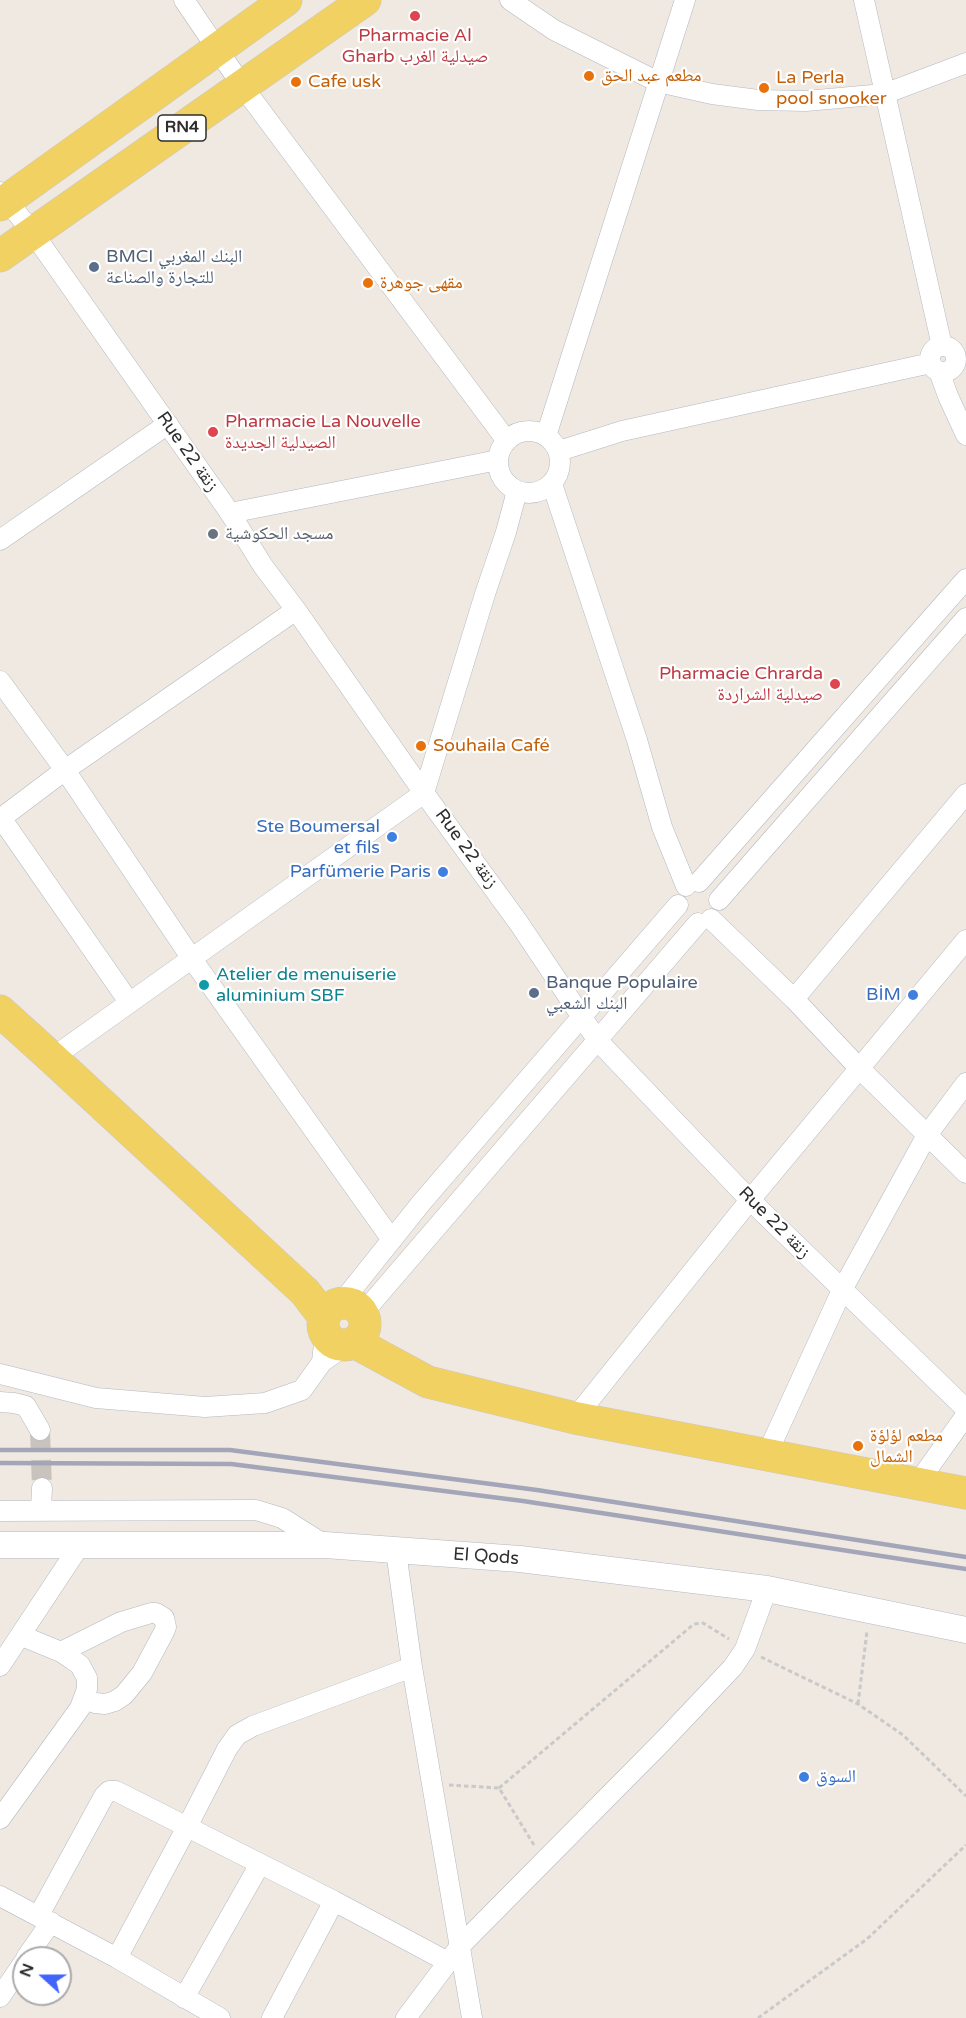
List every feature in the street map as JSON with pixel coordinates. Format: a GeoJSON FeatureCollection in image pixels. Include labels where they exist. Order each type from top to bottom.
{"type":"FeatureCollection","features":[{"type":"Feature","properties":{"kind":"main road","name":"RN4"},"geometry":{"type":"LineString","coordinates":[[2,199],[286,0]]}},
{"type":"Feature","properties":{"kind":"main road","name":"RN4"},"geometry":{"type":"LineString","coordinates":[[0,256],[365,0]]}},
{"type":"Feature","properties":{"kind":"main road"},"geometry":{"type":"LineString","coordinates":[[0,1011],[342,1328],[392,1363],[428,1382],[575,1418],[966,1493]]}},
{"type":"Feature","properties":{"kind":"street"},"geometry":{"type":"LineString","coordinates":[[184,0],[243,87],[507,441]]}},
{"type":"Feature","properties":{"kind":"street"},"geometry":{"type":"LineString","coordinates":[[510,0],[554,30],[658,82],[712,94],[758,100],[806,101],[884,94],[966,63]]}},
{"type":"Feature","properties":{"kind":"street"},"geometry":{"type":"LineString","coordinates":[[685,0],[658,82],[552,443],[560,468],[552,484],[536,493],[517,491],[503,479],[498,460],[501,450],[515,434],[526,431],[536,432],[552,443],[622,431],[935,367]]}},
{"type":"Feature","properties":{"kind":"street"},"geometry":{"type":"LineString","coordinates":[[864,0],[884,94],[957,354],[932,352],[935,367],[966,435]]}},
{"type":"Feature","properties":{"kind":"street","name":"Rue 22 زنقة"},"geometry":{"type":"LineString","coordinates":[[2,199],[33,233],[230,513],[263,566],[424,794],[485,874],[598,1041],[750,1200],[966,1409]]}},
{"type":"Feature","properties":{"kind":"street"},"geometry":{"type":"LineString","coordinates":[[0,540],[168,424]]}},
{"type":"Feature","properties":{"kind":"street"},"geometry":{"type":"LineString","coordinates":[[230,513],[498,460]]}},
{"type":"Feature","properties":{"kind":"street"},"geometry":{"type":"LineString","coordinates":[[552,484],[634,729],[665,835],[693,884]]}},
{"type":"Feature","properties":{"kind":"street"},"geometry":{"type":"LineString","coordinates":[[52,1058],[424,794],[517,491]]}},
{"type":"Feature","properties":{"kind":"street"},"geometry":{"type":"LineString","coordinates":[[0,1374],[96,1398],[205,1407],[265,1403],[302,1390],[342,1328],[392,1240],[422,1202],[678,905],[679,898],[966,579]]}},
{"type":"Feature","properties":{"kind":"street"},"geometry":{"type":"LineString","coordinates":[[129,1002],[1,818],[65,770],[296,610]]}},
{"type":"Feature","properties":{"kind":"street"},"geometry":{"type":"LineString","coordinates":[[719,900],[966,618]]}},
{"type":"Feature","properties":{"kind":"street"},"geometry":{"type":"LineString","coordinates":[[0,681],[65,770],[192,959],[392,1240]]}},
{"type":"Feature","properties":{"kind":"street"},"geometry":{"type":"LineString","coordinates":[[794,999],[966,794]]}},
{"type":"Feature","properties":{"kind":"street"},"geometry":{"type":"LineString","coordinates":[[342,1328],[704,921],[719,907],[719,900],[712,887],[693,884]]}},
{"type":"Feature","properties":{"kind":"street"},"geometry":{"type":"LineString","coordinates":[[678,905],[685,918],[704,921],[794,999],[860,1069],[966,1173]]}},
{"type":"Feature","properties":{"kind":"street"},"geometry":{"type":"LineString","coordinates":[[575,1418],[750,1200],[966,940]]}},
{"type":"Feature","properties":{"kind":"street"},"geometry":{"type":"LineString","coordinates":[[767,1454],[842,1290],[927,1135],[966,1083]]}},
{"type":"Feature","properties":{"kind":"street"},"geometry":{"type":"LineString","coordinates":[[0,1402],[26,1406],[40,1430]]}},
{"type":"Feature","properties":{"kind":"street"},"geometry":{"type":"LineString","coordinates":[[917,1484],[966,1415]]}},
{"type":"Feature","properties":{"kind":"street"},"geometry":{"type":"LineString","coordinates":[[41,1510],[42,1488]]}},
{"type":"Feature","properties":{"kind":"street"},"geometry":{"type":"LineString","coordinates":[[0,1511],[256,1510],[282,1518],[325,1545]]}},
{"type":"Feature","properties":{"kind":"street","name":"El Qods"},"geometry":{"type":"LineString","coordinates":[[0,1545],[325,1545],[520,1559],[767,1589],[966,1630]]}},
{"type":"Feature","properties":{"kind":"street"},"geometry":{"type":"LineString","coordinates":[[0,1666],[12,1643],[80,1545]]}},
{"type":"Feature","properties":{"kind":"street"},"geometry":{"type":"LineString","coordinates":[[396,1551],[412,1666],[472,2018]]}},
{"type":"Feature","properties":{"kind":"street"},"geometry":{"type":"LineString","coordinates":[[406,2018],[460,1946],[663,1742],[733,1667],[745,1649],[767,1589]]}},
{"type":"Feature","properties":{"kind":"street"},"geometry":{"type":"LineString","coordinates":[[61,1652],[121,1622],[151,1613],[159,1614],[164,1618],[166,1628],[164,1632],[142,1673],[124,1695],[105,1704],[85,1699]]}},
{"type":"Feature","properties":{"kind":"street"},"geometry":{"type":"LineString","coordinates":[[0,1819],[85,1699],[87,1678],[80,1665],[61,1652],[12,1643]]}},
{"type":"Feature","properties":{"kind":"street"},"geometry":{"type":"LineString","coordinates":[[117,1958],[188,1827],[226,1749],[237,1735],[253,1726],[412,1666]]}},
{"type":"Feature","properties":{"kind":"street"},"geometry":{"type":"LineString","coordinates":[[32,1946],[104,1796],[109,1791],[116,1791],[334,1901],[448,1962]]}},
{"type":"Feature","properties":{"kind":"street"},"geometry":{"type":"LineString","coordinates":[[184,1998],[260,1864]]}},
{"type":"Feature","properties":{"kind":"street"},"geometry":{"type":"LineString","coordinates":[[0,1896],[117,1958],[220,2018]]}},
{"type":"Feature","properties":{"kind":"street"},"geometry":{"type":"LineString","coordinates":[[272,2018],[334,1901]]}},
{"type":"Feature","properties":{"kind":"street"},"geometry":{"type":"LineString","coordinates":[[0,1997],[12,1979]]}},
{"type":"Feature","properties":{"kind":"path"},"geometry":{"type":"LineString","coordinates":[[858,1704],[870,1612]]}},
{"type":"Feature","properties":{"kind":"path"},"geometry":{"type":"LineString","coordinates":[[432,1785],[499,1788],[694,1624],[703,1623],[745,1649],[858,1704],[903,1735],[966,1796]]}},
{"type":"Feature","properties":{"kind":"path"},"geometry":{"type":"LineString","coordinates":[[499,1788],[544,1861]]}},
{"type":"Feature","properties":{"kind":"path"},"geometry":{"type":"LineString","coordinates":[[758,2018],[867,1939],[966,1845]]}},
{"type":"Feature","properties":{"kind":"tunnel"},"geometry":{"type":"LineString","coordinates":[[40,1430],[42,1488]]}},
{"type":"Feature","properties":{"kind":"railway"},"geometry":{"type":"LineString","coordinates":[[0,1450],[230,1450],[537,1490],[966,1557]]}},
{"type":"Feature","properties":{"kind":"railway"},"geometry":{"type":"LineString","coordinates":[[0,1463],[231,1464],[523,1501],[966,1569]]}},
{"type":"Feature","properties":{"kind":"place","name":"Pharmacie Al Gharb صيدلية الغرب"},"geometry":{"type":"Point","coordinates":[415,16]}},
{"type":"Feature","properties":{"kind":"place","name":"مطعم عبد الحق"},"geometry":{"type":"Point","coordinates":[589,76]}},
{"type":"Feature","properties":{"kind":"place","name":"Cafe usk"},"geometry":{"type":"Point","coordinates":[296,82]}},
{"type":"Feature","properties":{"kind":"place","name":"La Perla pool snooker"},"geometry":{"type":"Point","coordinates":[764,88]}},
{"type":"Feature","properties":{"kind":"place","name":"BMCI البنك المغربي للتجارة والصناعة"},"geometry":{"type":"Point","coordinates":[94,267]}},
{"type":"Feature","properties":{"kind":"place","name":"مقهى جوهرة"},"geometry":{"type":"Point","coordinates":[368,283]}},
{"type":"Feature","properties":{"kind":"place","name":"Pharmacie La Nouvelle الصيدلية الجديدة"},"geometry":{"type":"Point","coordinates":[213,432]}},
{"type":"Feature","properties":{"kind":"place","name":"مسجد الحكوشية"},"geometry":{"type":"Point","coordinates":[213,534]}},
{"type":"Feature","properties":{"kind":"place","name":"Pharmacie Chrarda صيدلية الشراردة"},"geometry":{"type":"Point","coordinates":[835,684]}},
{"type":"Feature","properties":{"kind":"place","name":"Souhaila Café"},"geometry":{"type":"Point","coordinates":[421,746]}},
{"type":"Feature","properties":{"kind":"place","name":"Ste Boumersal et fils"},"geometry":{"type":"Point","coordinates":[392,837]}},
{"type":"Feature","properties":{"kind":"place","name":"Parfümerie Paris"},"geometry":{"type":"Point","coordinates":[443,872]}},
{"type":"Feature","properties":{"kind":"place","name":"Atelier de menuiserie aluminium SBF"},"geometry":{"type":"Point","coordinates":[204,985]}},
{"type":"Feature","properties":{"kind":"place","name":"Banque Populaire البنك الشعبي"},"geometry":{"type":"Point","coordinates":[534,993]}},
{"type":"Feature","properties":{"kind":"place","name":"BİM"},"geometry":{"type":"Point","coordinates":[913,995]}},
{"type":"Feature","properties":{"kind":"place","name":"مطعم لؤلؤة الشمال"},"geometry":{"type":"Point","coordinates":[858,1446]}},
{"type":"Feature","properties":{"kind":"place","name":"السوق"},"geometry":{"type":"Point","coordinates":[804,1777]}}]}
